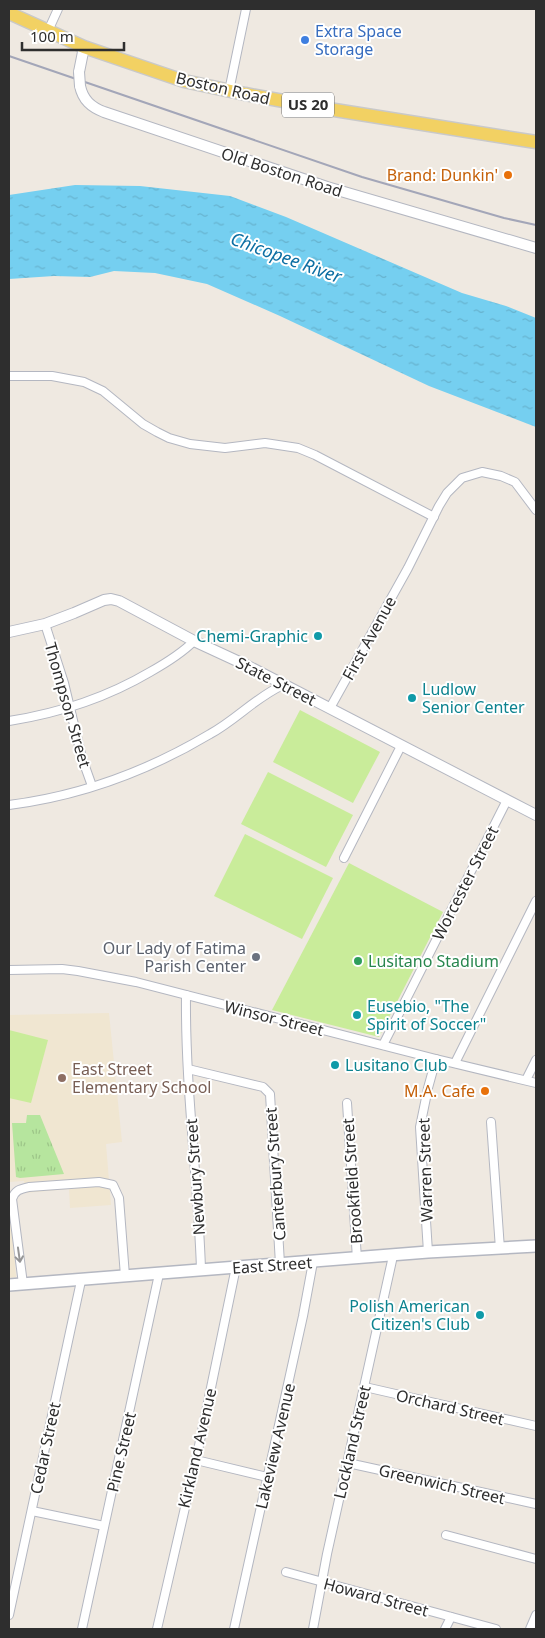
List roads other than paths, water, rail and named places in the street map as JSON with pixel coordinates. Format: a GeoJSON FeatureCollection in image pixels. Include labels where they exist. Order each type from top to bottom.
{"type":"FeatureCollection","features":[{"type":"Feature","properties":{"kind":"main road","name":"Boston Road"},"geometry":{"type":"LineString","coordinates":[[9,13],[84,46],[184,80],[229,91],[322,108],[536,142]]}},
{"type":"Feature","properties":{"kind":"main road","name":"East Street"},"geometry":{"type":"LineString","coordinates":[[9,1285],[81,1281],[201,1269],[356,1259],[428,1252],[536,1246]]}},
{"type":"Feature","properties":{"kind":"street"},"geometry":{"type":"LineString","coordinates":[[48,31],[58,9]]}},
{"type":"Feature","properties":{"kind":"street"},"geometry":{"type":"LineString","coordinates":[[229,91],[246,9]]}},
{"type":"Feature","properties":{"kind":"street","name":"Old Boston Road"},"geometry":{"type":"LineString","coordinates":[[84,46],[80,72],[80,86],[83,96],[90,105],[104,112],[327,188],[536,248]]}},
{"type":"Feature","properties":{"kind":"street"},"geometry":{"type":"LineString","coordinates":[[9,376],[52,376],[84,382],[103,390],[143,424],[169,438],[190,444],[225,448],[265,444],[298,448],[315,454],[434,517]]}},
{"type":"Feature","properties":{"kind":"street","name":"First Avenue"},"geometry":{"type":"LineString","coordinates":[[330,708],[408,568],[447,493],[462,478],[482,472],[502,476],[515,482],[536,510]]}},
{"type":"Feature","properties":{"kind":"street","name":"State Street"},"geometry":{"type":"LineString","coordinates":[[9,632],[45,624],[74,614],[104,600],[112,599],[248,666],[536,815]]}},
{"type":"Feature","properties":{"kind":"street","name":"Thompson Street"},"geometry":{"type":"LineString","coordinates":[[45,624],[70,708],[82,758],[92,786]]}},
{"type":"Feature","properties":{"kind":"street"},"geometry":{"type":"LineString","coordinates":[[9,721],[48,714],[105,696],[134,682],[182,653],[194,641]]}},
{"type":"Feature","properties":{"kind":"street"},"geometry":{"type":"LineString","coordinates":[[9,805],[48,799],[123,777],[171,756],[212,734],[268,692],[283,685]]}},
{"type":"Feature","properties":{"kind":"street"},"geometry":{"type":"LineString","coordinates":[[344,858],[401,746]]}},
{"type":"Feature","properties":{"kind":"street","name":"Worcester Street"},"geometry":{"type":"LineString","coordinates":[[382,1045],[507,800]]}},
{"type":"Feature","properties":{"kind":"street"},"geometry":{"type":"LineString","coordinates":[[455,1063],[536,901]]}},
{"type":"Feature","properties":{"kind":"street","name":"Winsor Street"},"geometry":{"type":"LineString","coordinates":[[9,970],[62,969],[92,972],[436,1059],[536,1082]]}},
{"type":"Feature","properties":{"kind":"street","name":"Newbury Street"},"geometry":{"type":"LineString","coordinates":[[186,995],[185,1037],[201,1269]]}},
{"type":"Feature","properties":{"kind":"street","name":"Warren Street"},"geometry":{"type":"LineString","coordinates":[[428,1252],[420,1127],[436,1059]]}},
{"type":"Feature","properties":{"kind":"street"},"geometry":{"type":"LineString","coordinates":[[526,1080],[536,1060]]}},
{"type":"Feature","properties":{"kind":"street","name":"Canterbury Street"},"geometry":{"type":"LineString","coordinates":[[188,1069],[263,1087],[270,1094],[270,1121],[280,1264]]}},
{"type":"Feature","properties":{"kind":"street","name":"Brookfield Street"},"geometry":{"type":"LineString","coordinates":[[347,1102],[356,1259]]}},
{"type":"Feature","properties":{"kind":"street"},"geometry":{"type":"LineString","coordinates":[[491,1122],[500,1249]]}},
{"type":"Feature","properties":{"kind":"street"},"geometry":{"type":"LineString","coordinates":[[23,1284],[12,1199],[14,1193],[19,1189],[29,1186],[99,1182],[113,1185],[119,1198],[125,1276]]}},
{"type":"Feature","properties":{"kind":"street","name":"Lockland Street"},"geometry":{"type":"LineString","coordinates":[[313,1629],[393,1256]]}},
{"type":"Feature","properties":{"kind":"street","name":"Lakeview Avenue"},"geometry":{"type":"LineString","coordinates":[[234,1629],[303,1316],[313,1262]]}},
{"type":"Feature","properties":{"kind":"street","name":"Kirkland Avenue"},"geometry":{"type":"LineString","coordinates":[[157,1629],[196,1460],[236,1267]]}},
{"type":"Feature","properties":{"kind":"street","name":"Pine Street"},"geometry":{"type":"LineString","coordinates":[[82,1629],[159,1274]]}},
{"type":"Feature","properties":{"kind":"street","name":"Cedar Street"},"geometry":{"type":"LineString","coordinates":[[9,1615],[81,1281]]}},
{"type":"Feature","properties":{"kind":"street","name":"Orchard Street"},"geometry":{"type":"LineString","coordinates":[[365,1387],[536,1426]]}},
{"type":"Feature","properties":{"kind":"street"},"geometry":{"type":"LineString","coordinates":[[196,1460],[267,1477]]}},
{"type":"Feature","properties":{"kind":"street","name":"Greenwich Street"},"geometry":{"type":"LineString","coordinates":[[348,1463],[536,1504]]}},
{"type":"Feature","properties":{"kind":"street"},"geometry":{"type":"LineString","coordinates":[[32,1511],[104,1526]]}},
{"type":"Feature","properties":{"kind":"street"},"geometry":{"type":"LineString","coordinates":[[446,1535],[536,1559]]}},
{"type":"Feature","properties":{"kind":"street","name":"Howard Street"},"geometry":{"type":"LineString","coordinates":[[286,1572],[496,1629]]}},
{"type":"Feature","properties":{"kind":"street"},"geometry":{"type":"LineString","coordinates":[[530,1629],[536,1615]]}},
{"type":"Feature","properties":{"kind":"street"},"geometry":{"type":"LineString","coordinates":[[445,1629],[450,1617]]}},
{"type":"Feature","properties":{"kind":"water","name":"Chicopee River"},"geometry":{"type":"Polygon","coordinates":[[[75,185],[140,186],[230,196],[286,217],[462,293],[506,306],[536,318],[536,427],[429,386],[207,284],[155,273],[114,271],[90,277],[54,276],[9,279],[9,195],[75,185]]]}},
{"type":"Feature","properties":{"kind":"railway"},"geometry":{"type":"LineString","coordinates":[[9,56],[362,177],[504,218],[536,225]]}},
{"type":"Feature","properties":{"kind":"place","name":"Extra Space Storage"},"geometry":{"type":"Point","coordinates":[305,40]}},
{"type":"Feature","properties":{"kind":"place","name":"Brand: Dunkin'"},"geometry":{"type":"Point","coordinates":[508,175]}},
{"type":"Feature","properties":{"kind":"place","name":"Chemi-Graphic"},"geometry":{"type":"Point","coordinates":[318,636]}},
{"type":"Feature","properties":{"kind":"place","name":"Ludlow Senior Center"},"geometry":{"type":"Point","coordinates":[412,698]}},
{"type":"Feature","properties":{"kind":"place","name":"Our Lady of Fatima Parish Center"},"geometry":{"type":"Point","coordinates":[256,957]}},
{"type":"Feature","properties":{"kind":"place","name":"Lusitano Stadium"},"geometry":{"type":"Point","coordinates":[358,961]}},
{"type":"Feature","properties":{"kind":"place","name":"Eusebio, \"The Spirit of Soccer\""},"geometry":{"type":"Point","coordinates":[357,1015]}},
{"type":"Feature","properties":{"kind":"place","name":"Lusitano Club"},"geometry":{"type":"Point","coordinates":[335,1065]}},
{"type":"Feature","properties":{"kind":"place","name":"East Street Elementary School"},"geometry":{"type":"Point","coordinates":[62,1078]}},
{"type":"Feature","properties":{"kind":"place","name":"M.A. Cafe"},"geometry":{"type":"Point","coordinates":[485,1091]}},
{"type":"Feature","properties":{"kind":"place","name":"Polish American Citizen's Club"},"geometry":{"type":"Point","coordinates":[480,1315]}}]}
